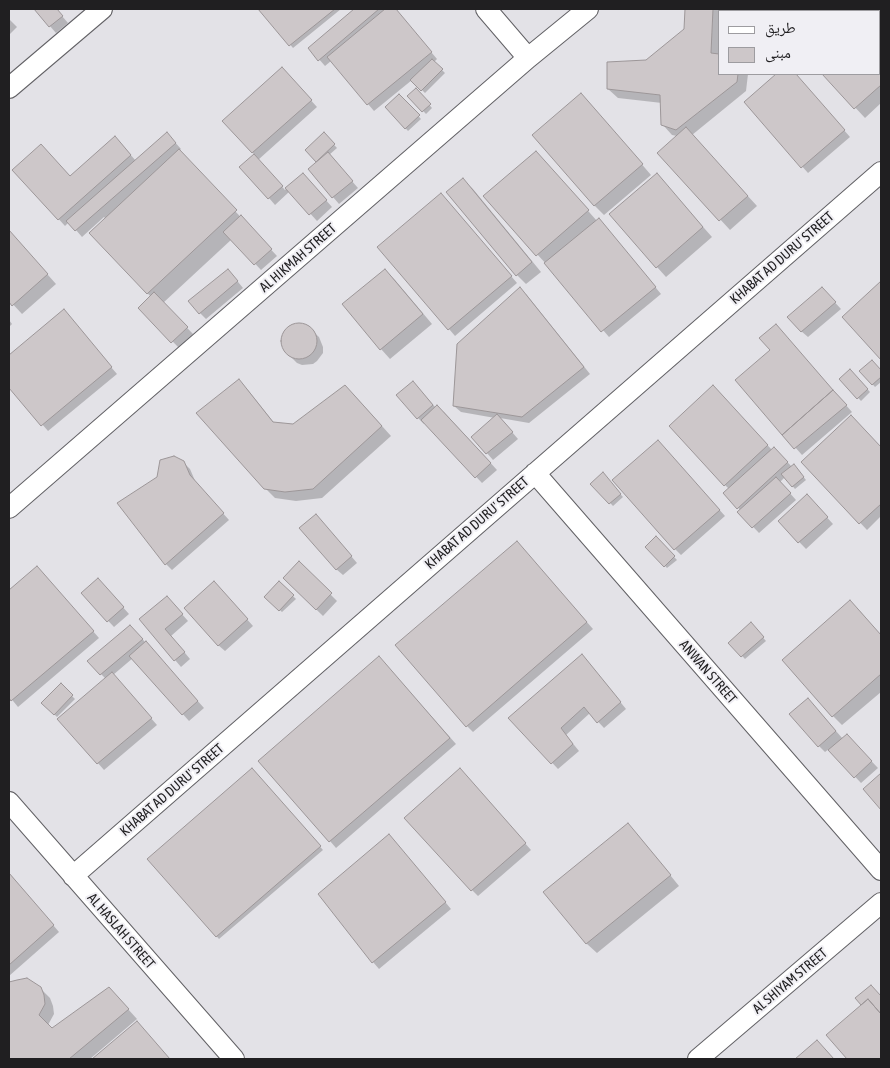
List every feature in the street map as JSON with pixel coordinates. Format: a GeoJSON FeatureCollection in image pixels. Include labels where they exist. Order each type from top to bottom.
{"type":"FeatureCollection","features":[{"type":"Feature","properties":{"kind":"street"},"geometry":{"type":"LineString","coordinates":[[9,88],[102,9]]}},
{"type":"Feature","properties":{"kind":"street"},"geometry":{"type":"LineString","coordinates":[[486,9],[528,58]]}},
{"type":"Feature","properties":{"kind":"street","name":"AL HIKMAH STREET"},"geometry":{"type":"LineString","coordinates":[[9,508],[528,58],[588,9]]}},
{"type":"Feature","properties":{"kind":"street","name":"KHABAT AD DURU' STREET"},"geometry":{"type":"LineString","coordinates":[[73,876],[881,172]]}},
{"type":"Feature","properties":{"kind":"street","name":"ANWAN STREET"},"geometry":{"type":"LineString","coordinates":[[535,473],[881,870]]}},
{"type":"Feature","properties":{"kind":"street","name":"AL HASLAH STREET"},"geometry":{"type":"LineString","coordinates":[[9,802],[234,1059]]}},
{"type":"Feature","properties":{"kind":"street","name":"AL SHIYAM STREET"},"geometry":{"type":"LineString","coordinates":[[698,1059],[881,903]]}},
{"type":"Feature","properties":{"kind":"building"},"geometry":{"type":"Polygon","coordinates":[[[34,9],[57,9],[63,16],[49,27],[34,9]]]}},
{"type":"Feature","properties":{"kind":"building"},"geometry":{"type":"Polygon","coordinates":[[[258,9],[335,9],[289,46],[258,9]]]}},
{"type":"Feature","properties":{"kind":"building"},"geometry":{"type":"Polygon","coordinates":[[[354,9],[379,9],[318,61],[308,48],[354,9]]]}},
{"type":"Feature","properties":{"kind":"building"},"geometry":{"type":"Polygon","coordinates":[[[385,9],[396,9],[432,52],[367,105],[327,57],[385,9]]]}},
{"type":"Feature","properties":{"kind":"building"},"geometry":{"type":"Polygon","coordinates":[[[685,9],[713,9],[711,53],[718,54],[718,75],[738,75],[737,82],[676,130],[661,125],[660,95],[607,89],[607,62],[646,60],[684,29],[685,9]]]}},
{"type":"Feature","properties":{"kind":"building"},"geometry":{"type":"Polygon","coordinates":[[[741,9],[809,9],[808,10],[741,9]]]}},
{"type":"Feature","properties":{"kind":"building"},"geometry":{"type":"Polygon","coordinates":[[[881,9],[881,85],[854,109],[823,75],[880,75],[880,10],[872,10],[881,9]]]}},
{"type":"Feature","properties":{"kind":"building"},"geometry":{"type":"Polygon","coordinates":[[[432,59],[443,69],[421,91],[410,80],[432,59]]]}},
{"type":"Feature","properties":{"kind":"building"},"geometry":{"type":"Polygon","coordinates":[[[282,67],[312,100],[252,153],[222,121],[282,67]]]}},
{"type":"Feature","properties":{"kind":"building"},"geometry":{"type":"Polygon","coordinates":[[[775,75],[797,75],[845,130],[801,168],[744,102],[775,75]]]}},
{"type":"Feature","properties":{"kind":"building"},"geometry":{"type":"Polygon","coordinates":[[[416,88],[431,104],[422,112],[407,96],[416,88]]]}},
{"type":"Feature","properties":{"kind":"building"},"geometry":{"type":"Polygon","coordinates":[[[581,93],[643,164],[594,206],[532,135],[581,93]]]}},
{"type":"Feature","properties":{"kind":"building"},"geometry":{"type":"Polygon","coordinates":[[[399,94],[420,115],[405,129],[385,107],[399,94]]]}},
{"type":"Feature","properties":{"kind":"building"},"geometry":{"type":"Polygon","coordinates":[[[686,127],[748,196],[719,221],[657,153],[686,127]]]}},
{"type":"Feature","properties":{"kind":"building"},"geometry":{"type":"Polygon","coordinates":[[[167,132],[176,143],[75,231],[66,221],[167,132]]]}},
{"type":"Feature","properties":{"kind":"building"},"geometry":{"type":"Polygon","coordinates":[[[324,132],[335,144],[316,162],[305,150],[324,132]]]}},
{"type":"Feature","properties":{"kind":"building"},"geometry":{"type":"Polygon","coordinates":[[[115,136],[131,155],[58,220],[12,170],[41,144],[70,176],[115,136]]]}},
{"type":"Feature","properties":{"kind":"building"},"geometry":{"type":"Polygon","coordinates":[[[179,149],[237,210],[147,294],[89,233],[179,149]]]}},
{"type":"Feature","properties":{"kind":"building"},"geometry":{"type":"Polygon","coordinates":[[[536,151],[589,210],[536,256],[483,196],[536,151]]]}},
{"type":"Feature","properties":{"kind":"building"},"geometry":{"type":"Polygon","coordinates":[[[328,152],[353,181],[332,198],[308,169],[328,152]]]}},
{"type":"Feature","properties":{"kind":"building"},"geometry":{"type":"Polygon","coordinates":[[[254,154],[283,186],[268,199],[239,167],[254,154]]]}},
{"type":"Feature","properties":{"kind":"building"},"geometry":{"type":"Polygon","coordinates":[[[303,173],[327,200],[309,215],[285,188],[303,173]]]}},
{"type":"Feature","properties":{"kind":"building"},"geometry":{"type":"Polygon","coordinates":[[[657,173],[703,227],[656,268],[609,214],[657,173]]]}},
{"type":"Feature","properties":{"kind":"building"},"geometry":{"type":"Polygon","coordinates":[[[463,178],[532,262],[516,276],[446,192],[463,178]]]}},
{"type":"Feature","properties":{"kind":"building"},"geometry":{"type":"Polygon","coordinates":[[[441,193],[512,276],[448,330],[377,247],[441,193]]]}},
{"type":"Feature","properties":{"kind":"building"},"geometry":{"type":"Polygon","coordinates":[[[241,215],[272,249],[254,265],[223,232],[241,215]]]}},
{"type":"Feature","properties":{"kind":"building"},"geometry":{"type":"Polygon","coordinates":[[[599,218],[656,287],[601,332],[544,263],[599,218]]]}},
{"type":"Feature","properties":{"kind":"building"},"geometry":{"type":"Polygon","coordinates":[[[9,230],[48,274],[12,306],[9,302],[9,230]]]}},
{"type":"Feature","properties":{"kind":"building"},"geometry":{"type":"Polygon","coordinates":[[[228,269],[238,281],[199,314],[188,301],[228,269]]]}},
{"type":"Feature","properties":{"kind":"building"},"geometry":{"type":"Polygon","coordinates":[[[385,269],[423,314],[380,350],[342,304],[385,269]]]}},
{"type":"Feature","properties":{"kind":"building"},"geometry":{"type":"Polygon","coordinates":[[[881,281],[881,360],[842,317],[881,281]]]}},
{"type":"Feature","properties":{"kind":"building"},"geometry":{"type":"Polygon","coordinates":[[[520,287],[584,367],[522,417],[453,406],[457,344],[520,287]]]}},
{"type":"Feature","properties":{"kind":"building"},"geometry":{"type":"Polygon","coordinates":[[[822,287],[836,302],[801,332],[787,317],[822,287]]]}},
{"type":"Feature","properties":{"kind":"building"},"geometry":{"type":"Polygon","coordinates":[[[154,292],[188,327],[171,343],[138,308],[154,292]]]}},
{"type":"Feature","properties":{"kind":"building"},"geometry":{"type":"Polygon","coordinates":[[[64,309],[112,367],[41,426],[9,388],[9,355],[64,309]]]}},
{"type":"Feature","properties":{"kind":"building"},"geometry":{"type":"Polygon","coordinates":[[[299,323],[306,324],[312,328],[316,334],[316,348],[312,354],[306,358],[299,359],[292,358],[286,354],[282,348],[281,341],[282,334],[286,328],[292,324],[299,323]]]}},
{"type":"Feature","properties":{"kind":"building"},"geometry":{"type":"Polygon","coordinates":[[[776,324],[833,390],[782,435],[735,380],[770,350],[759,338],[776,324]]]}},
{"type":"Feature","properties":{"kind":"building"},"geometry":{"type":"Polygon","coordinates":[[[872,360],[881,370],[881,377],[872,385],[859,371],[872,360]]]}},
{"type":"Feature","properties":{"kind":"building"},"geometry":{"type":"Polygon","coordinates":[[[850,369],[868,389],[857,399],[839,379],[850,369]]]}},
{"type":"Feature","properties":{"kind":"building"},"geometry":{"type":"Polygon","coordinates":[[[239,379],[273,422],[293,424],[345,385],[382,426],[313,489],[285,492],[264,489],[196,413],[239,379]]]}},
{"type":"Feature","properties":{"kind":"building"},"geometry":{"type":"Polygon","coordinates":[[[413,381],[433,405],[417,419],[396,395],[413,381]]]}},
{"type":"Feature","properties":{"kind":"building"},"geometry":{"type":"Polygon","coordinates":[[[713,385],[768,445],[724,486],[669,426],[713,385]]]}},
{"type":"Feature","properties":{"kind":"building"},"geometry":{"type":"Polygon","coordinates":[[[833,390],[847,405],[794,449],[782,435],[833,390]]]}},
{"type":"Feature","properties":{"kind":"building"},"geometry":{"type":"Polygon","coordinates":[[[437,405],[491,463],[475,478],[421,420],[437,405]]]}},
{"type":"Feature","properties":{"kind":"building"},"geometry":{"type":"Polygon","coordinates":[[[497,414],[513,432],[486,454],[471,437],[497,414]]]}},
{"type":"Feature","properties":{"kind":"building"},"geometry":{"type":"Polygon","coordinates":[[[851,415],[881,447],[881,504],[859,524],[801,462],[851,415]]]}},
{"type":"Feature","properties":{"kind":"building"},"geometry":{"type":"Polygon","coordinates":[[[658,440],[720,510],[674,550],[612,480],[658,440]]]}},
{"type":"Feature","properties":{"kind":"building"},"geometry":{"type":"Polygon","coordinates":[[[774,447],[788,462],[737,509],[723,493],[774,447]]]}},
{"type":"Feature","properties":{"kind":"building"},"geometry":{"type":"Polygon","coordinates":[[[174,456],[184,461],[190,475],[224,513],[165,565],[117,503],[157,477],[160,460],[174,456]]]}},
{"type":"Feature","properties":{"kind":"building"},"geometry":{"type":"Polygon","coordinates":[[[794,464],[804,477],[792,487],[781,474],[794,464]]]}},
{"type":"Feature","properties":{"kind":"building"},"geometry":{"type":"Polygon","coordinates":[[[603,472],[621,494],[609,504],[590,484],[603,472]]]}},
{"type":"Feature","properties":{"kind":"building"},"geometry":{"type":"Polygon","coordinates":[[[776,477],[791,493],[752,528],[737,512],[776,477]]]}},
{"type":"Feature","properties":{"kind":"building"},"geometry":{"type":"Polygon","coordinates":[[[807,494],[828,517],[798,543],[778,521],[807,494]]]}},
{"type":"Feature","properties":{"kind":"building"},"geometry":{"type":"Polygon","coordinates":[[[316,514],[352,556],[336,570],[299,528],[316,514]]]}},
{"type":"Feature","properties":{"kind":"building"},"geometry":{"type":"Polygon","coordinates":[[[656,536],[675,556],[664,567],[645,547],[656,536]]]}},
{"type":"Feature","properties":{"kind":"building"},"geometry":{"type":"Polygon","coordinates":[[[517,541],[587,622],[466,727],[395,645],[517,541]]]}},
{"type":"Feature","properties":{"kind":"building"},"geometry":{"type":"Polygon","coordinates":[[[299,561],[332,593],[316,610],[283,578],[299,561]]]}},
{"type":"Feature","properties":{"kind":"building"},"geometry":{"type":"Polygon","coordinates":[[[37,566],[94,631],[11,701],[9,698],[9,590],[37,566]]]}},
{"type":"Feature","properties":{"kind":"building"},"geometry":{"type":"Polygon","coordinates":[[[98,578],[124,607],[107,622],[81,593],[98,578]]]}},
{"type":"Feature","properties":{"kind":"building"},"geometry":{"type":"Polygon","coordinates":[[[214,581],[248,619],[218,646],[184,608],[214,581]]]}},
{"type":"Feature","properties":{"kind":"building"},"geometry":{"type":"Polygon","coordinates":[[[279,581],[294,595],[279,611],[264,597],[279,581]]]}},
{"type":"Feature","properties":{"kind":"building"},"geometry":{"type":"Polygon","coordinates":[[[167,596],[183,614],[165,629],[185,652],[174,661],[139,619],[167,596]]]}},
{"type":"Feature","properties":{"kind":"building"},"geometry":{"type":"Polygon","coordinates":[[[850,600],[881,635],[881,674],[832,717],[782,660],[850,600]]]}},
{"type":"Feature","properties":{"kind":"building"},"geometry":{"type":"Polygon","coordinates":[[[751,622],[764,637],[741,657],[728,643],[751,622]]]}},
{"type":"Feature","properties":{"kind":"building"},"geometry":{"type":"Polygon","coordinates":[[[130,625],[143,639],[100,675],[87,661],[130,625]]]}},
{"type":"Feature","properties":{"kind":"building"},"geometry":{"type":"Polygon","coordinates":[[[146,641],[198,701],[182,715],[129,656],[146,641]]]}},
{"type":"Feature","properties":{"kind":"building"},"geometry":{"type":"Polygon","coordinates":[[[582,654],[621,702],[597,723],[584,707],[561,728],[573,744],[551,764],[508,718],[582,654]]]}},
{"type":"Feature","properties":{"kind":"building"},"geometry":{"type":"Polygon","coordinates":[[[379,656],[450,738],[329,842],[258,761],[379,656]]]}},
{"type":"Feature","properties":{"kind":"building"},"geometry":{"type":"Polygon","coordinates":[[[112,672],[152,718],[97,764],[57,719],[112,672]]]}},
{"type":"Feature","properties":{"kind":"building"},"geometry":{"type":"Polygon","coordinates":[[[61,683],[73,695],[54,715],[41,703],[61,683]]]}},
{"type":"Feature","properties":{"kind":"building"},"geometry":{"type":"Polygon","coordinates":[[[808,698],[836,731],[818,747],[789,714],[808,698]]]}},
{"type":"Feature","properties":{"kind":"building"},"geometry":{"type":"Polygon","coordinates":[[[847,734],[872,761],[854,778],[828,750],[847,734]]]}},
{"type":"Feature","properties":{"kind":"building"},"geometry":{"type":"Polygon","coordinates":[[[252,768],[321,846],[216,937],[147,859],[252,768]]]}},
{"type":"Feature","properties":{"kind":"building"},"geometry":{"type":"Polygon","coordinates":[[[460,768],[526,843],[471,891],[404,818],[460,768]]]}},
{"type":"Feature","properties":{"kind":"building"},"geometry":{"type":"Polygon","coordinates":[[[881,773],[881,810],[863,789],[881,773]]]}},
{"type":"Feature","properties":{"kind":"building"},"geometry":{"type":"Polygon","coordinates":[[[628,823],[671,875],[586,944],[543,892],[628,823]]]}},
{"type":"Feature","properties":{"kind":"building"},"geometry":{"type":"Polygon","coordinates":[[[389,834],[446,902],[372,963],[318,894],[389,834]]]}},
{"type":"Feature","properties":{"kind":"building"},"geometry":{"type":"Polygon","coordinates":[[[9,873],[54,925],[9,965],[9,873]]]}},
{"type":"Feature","properties":{"kind":"building"},"geometry":{"type":"Polygon","coordinates":[[[27,978],[41,987],[45,1004],[39,1015],[52,1028],[109,987],[129,1009],[69,1059],[9,1059],[9,982],[27,978]]]}},
{"type":"Feature","properties":{"kind":"building"},"geometry":{"type":"Polygon","coordinates":[[[871,985],[881,996],[881,1014],[868,999],[861,1005],[855,998],[871,985]]]}},
{"type":"Feature","properties":{"kind":"building"},"geometry":{"type":"Polygon","coordinates":[[[868,999],[881,1014],[881,1059],[847,1059],[826,1035],[868,999]]]}},
{"type":"Feature","properties":{"kind":"building"},"geometry":{"type":"Polygon","coordinates":[[[137,1021],[170,1059],[92,1059],[137,1021]]]}},
{"type":"Feature","properties":{"kind":"building"},"geometry":{"type":"Polygon","coordinates":[[[817,1040],[834,1059],[795,1059],[817,1040]]]}}]}
